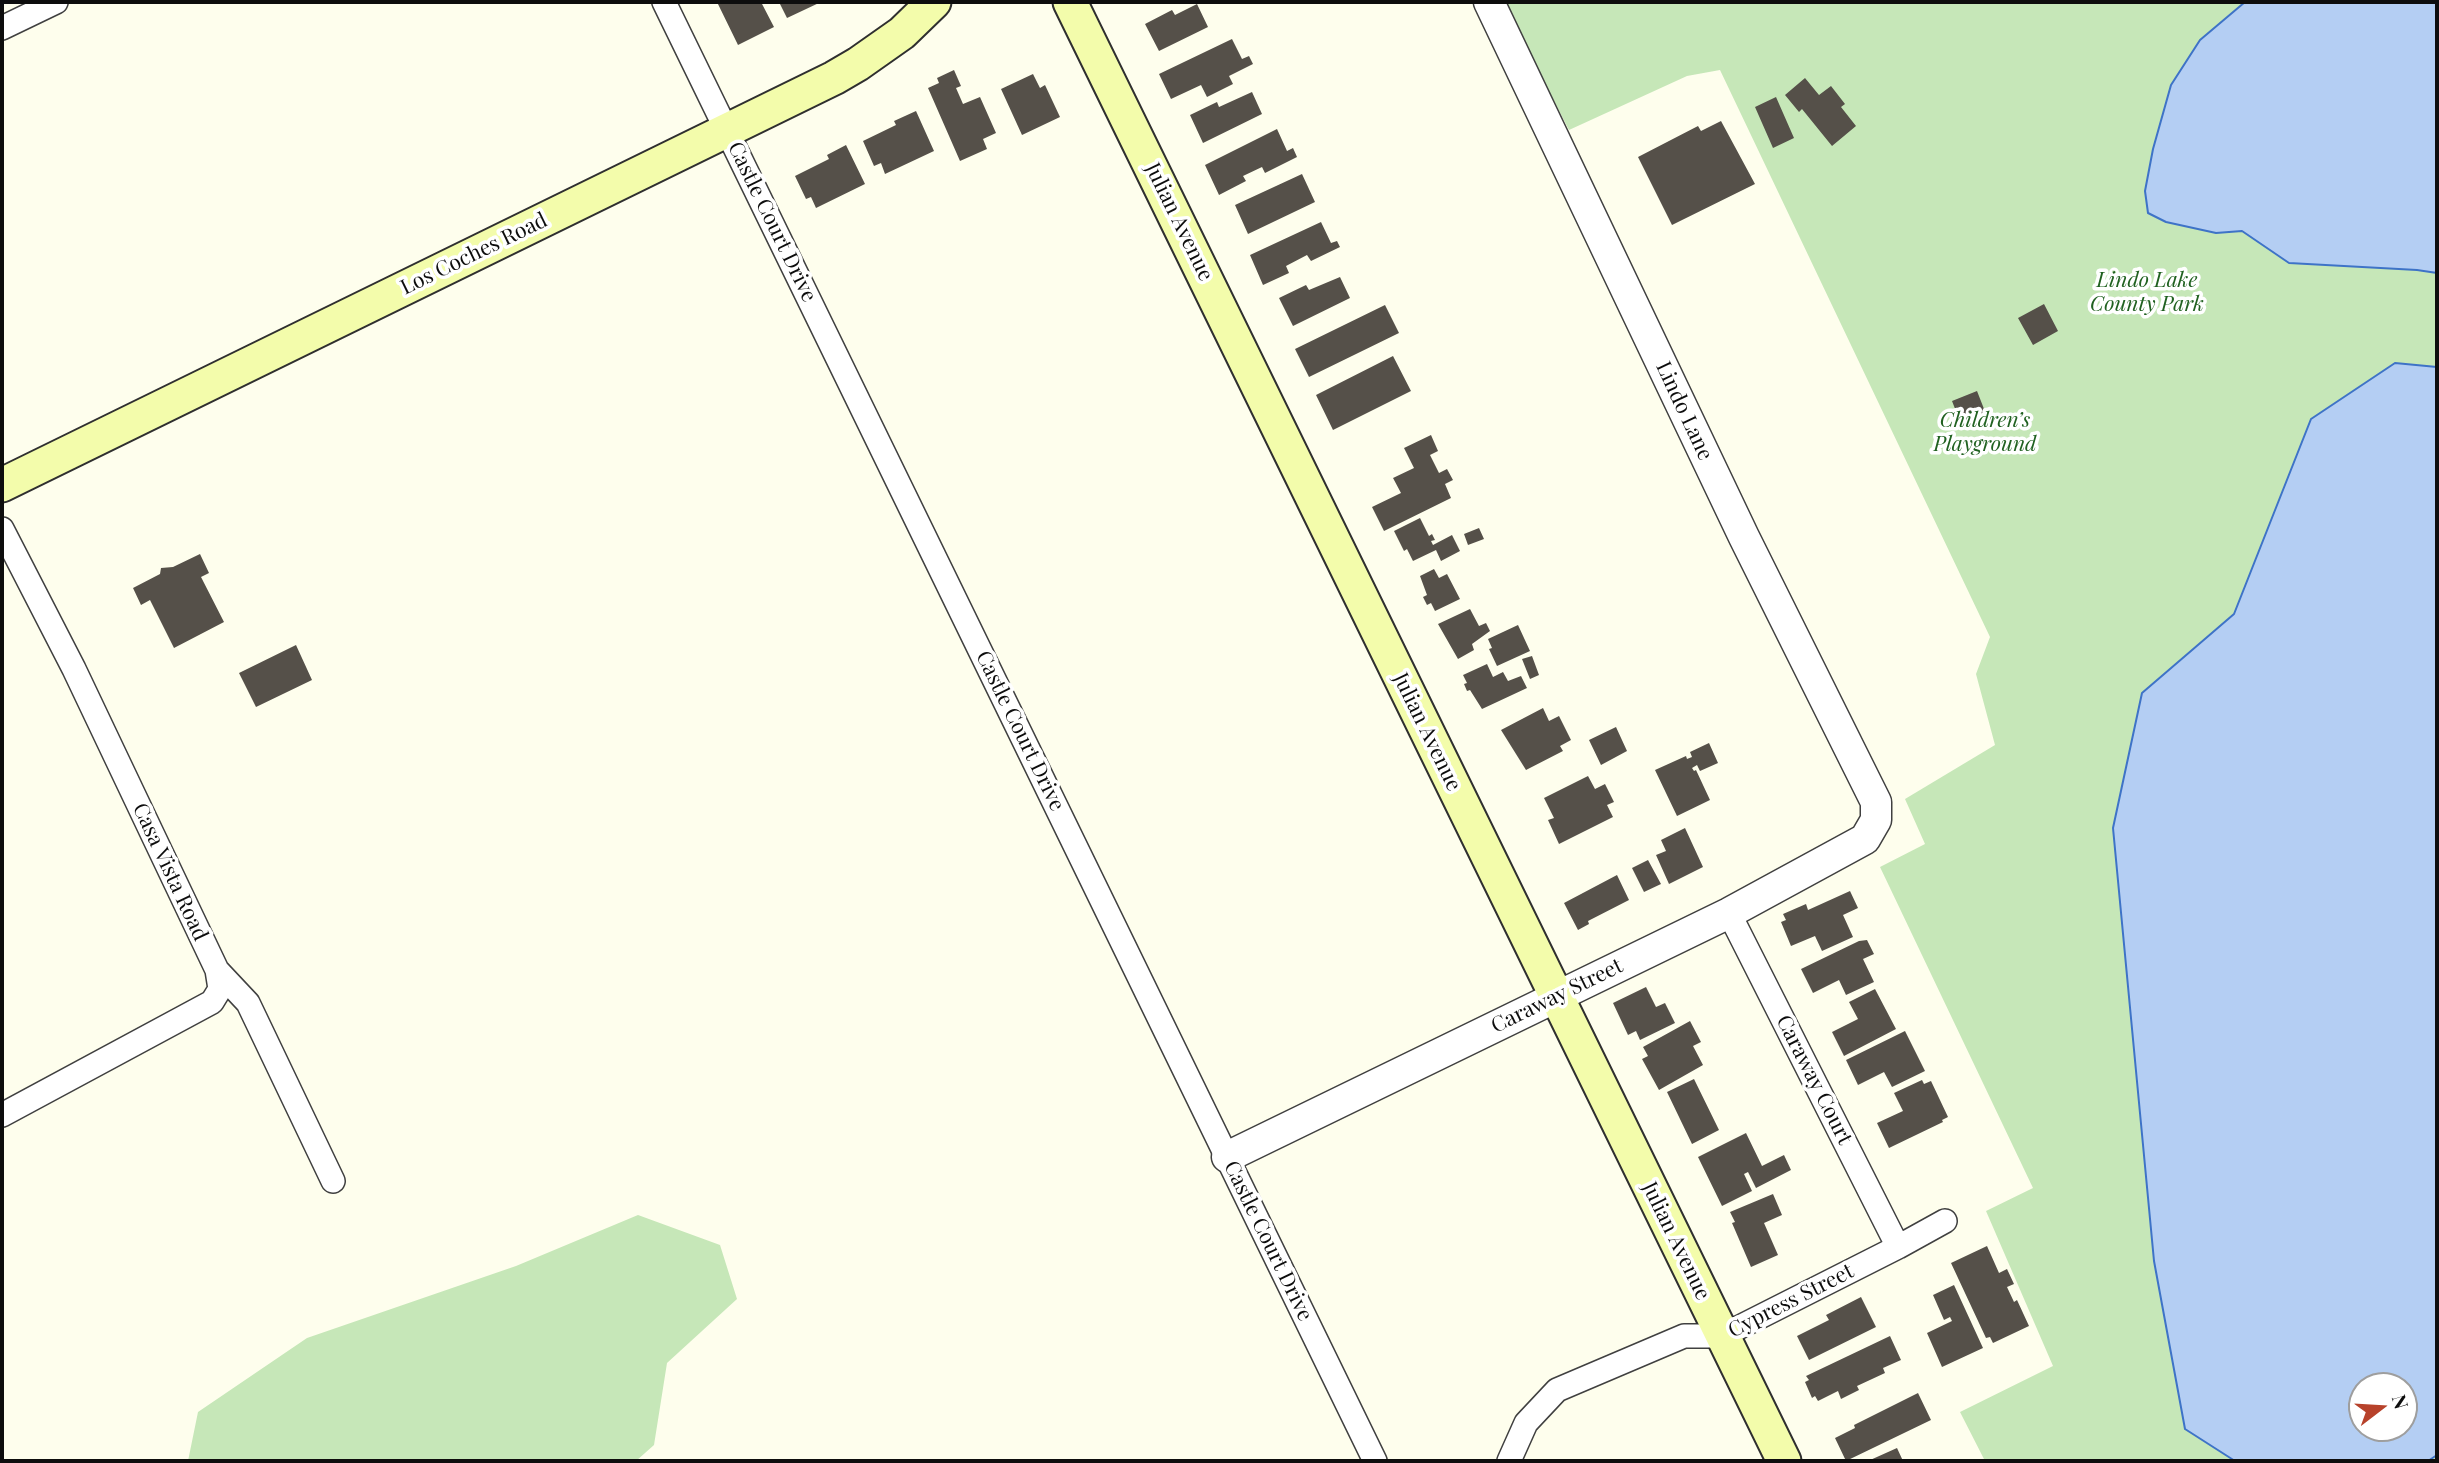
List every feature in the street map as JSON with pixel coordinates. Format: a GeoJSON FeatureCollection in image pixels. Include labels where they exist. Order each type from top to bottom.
{"type":"FeatureCollection","features":[{"type":"Feature","properties":{"kind":"main road","name":"Los Coches Road"},"geometry":{"type":"LineString","coordinates":[[2,485],[727,131],[858,64],[902,33],[934,2]]}},
{"type":"Feature","properties":{"kind":"main road","name":"Julian Avenue"},"geometry":{"type":"LineString","coordinates":[[1070,2],[1784,1461]]}},
{"type":"Feature","properties":{"kind":"street"},"geometry":{"type":"LineString","coordinates":[[2,28],[56,2]]}},
{"type":"Feature","properties":{"kind":"street","name":"Castle Court Drive"},"geometry":{"type":"LineString","coordinates":[[664,2],[1375,1461]]}},
{"type":"Feature","properties":{"kind":"street","name":"Lindo Lane"},"geometry":{"type":"LineString","coordinates":[[1489,2],[1744,537],[1875,802],[1876,820]]}},
{"type":"Feature","properties":{"kind":"street","name":"Casa Vista Road"},"geometry":{"type":"LineString","coordinates":[[2,529],[74,669],[217,970],[248,1003],[333,1181]]}},
{"type":"Feature","properties":{"kind":"street","name":"Caraway Street"},"geometry":{"type":"LineString","coordinates":[[1227,1157],[1729,913],[1865,839],[1876,820]]}},
{"type":"Feature","properties":{"kind":"street","name":"Caraway Court"},"geometry":{"type":"LineString","coordinates":[[1729,913],[1898,1247]]}},
{"type":"Feature","properties":{"kind":"street"},"geometry":{"type":"LineString","coordinates":[[2,1115],[212,1002],[220,989],[217,970]]}},
{"type":"Feature","properties":{"kind":"street","name":"Cypress Street"},"geometry":{"type":"LineString","coordinates":[[1509,1461],[1526,1423],[1558,1390],[1684,1336],[1723,1336],[1945,1221]]}},
{"type":"Feature","properties":{"kind":"green space","name":"Lindo Lake County Park"},"geometry":{"type":"Polygon","coordinates":[[[1503,2],[2437,2],[2437,1461],[1985,1461],[1960,1412],[2053,1366],[1986,1211],[2033,1188],[1880,867],[1925,844],[1905,799],[1995,745],[1976,674],[1990,637],[1720,70],[1687,76],[1569,130],[1503,2]]]}},
{"type":"Feature","properties":{"kind":"green space"},"geometry":{"type":"Polygon","coordinates":[[[638,1215],[720,1245],[737,1299],[667,1363],[654,1445],[636,1461],[188,1461],[198,1412],[307,1338],[516,1266],[638,1215]]]}},
{"type":"Feature","properties":{"kind":"water"},"geometry":{"type":"Polygon","coordinates":[[[2245,2],[2437,2],[2437,273],[2289,263],[2242,231],[2216,233],[2166,222],[2148,213],[2145,191],[2153,149],[2171,85],[2200,40],[2245,2]]]}},
{"type":"Feature","properties":{"kind":"water"},"geometry":{"type":"Polygon","coordinates":[[[2395,363],[2437,367],[2437,1455],[2428,1461],[2235,1461],[2185,1429],[2154,1261],[2113,828],[2142,693],[2234,614],[2311,419],[2395,363]]]}},
{"type":"Feature","properties":{"kind":"building"},"geometry":{"type":"Polygon","coordinates":[[[717,2],[761,2],[774,27],[738,45],[717,2]]]}},
{"type":"Feature","properties":{"kind":"building"},"geometry":{"type":"Polygon","coordinates":[[[779,2],[821,2],[787,18],[779,2]]]}},
{"type":"Feature","properties":{"kind":"building"},"geometry":{"type":"Polygon","coordinates":[[[1197,4],[1208,27],[1159,51],[1145,24],[1172,10],[1175,15],[1197,4]]]}},
{"type":"Feature","properties":{"kind":"building"},"geometry":{"type":"Polygon","coordinates":[[[1232,39],[1242,59],[1249,56],[1253,64],[1229,76],[1233,84],[1207,97],[1201,85],[1171,99],[1159,74],[1232,39]]]}},
{"type":"Feature","properties":{"kind":"building"},"geometry":{"type":"Polygon","coordinates":[[[954,70],[961,86],[956,88],[963,104],[980,97],[996,133],[983,139],[987,149],[960,161],[928,88],[939,83],[937,78],[954,70]]]}},
{"type":"Feature","properties":{"kind":"building"},"geometry":{"type":"Polygon","coordinates":[[[1033,74],[1040,88],[1045,85],[1060,117],[1022,135],[1001,89],[1033,74]]]}},
{"type":"Feature","properties":{"kind":"building"},"geometry":{"type":"Polygon","coordinates":[[[1805,78],[1819,95],[1831,86],[1845,104],[1841,107],[1856,126],[1832,146],[1802,109],[1799,112],[1785,95],[1805,78]]]}},
{"type":"Feature","properties":{"kind":"building"},"geometry":{"type":"Polygon","coordinates":[[[1252,92],[1262,114],[1203,143],[1190,115],[1217,102],[1219,107],[1252,92]]]}},
{"type":"Feature","properties":{"kind":"building"},"geometry":{"type":"Polygon","coordinates":[[[1776,97],[1794,138],[1773,148],[1755,107],[1776,97]]]}},
{"type":"Feature","properties":{"kind":"building"},"geometry":{"type":"Polygon","coordinates":[[[916,111],[934,151],[885,174],[881,163],[874,166],[863,141],[896,125],[894,121],[916,111]]]}},
{"type":"Feature","properties":{"kind":"building"},"geometry":{"type":"Polygon","coordinates":[[[1721,121],[1755,184],[1672,225],[1638,157],[1698,126],[1701,131],[1721,121]]]}},
{"type":"Feature","properties":{"kind":"building"},"geometry":{"type":"Polygon","coordinates":[[[1277,129],[1287,151],[1293,148],[1297,157],[1265,173],[1262,167],[1243,176],[1246,181],[1219,195],[1205,165],[1277,129]]]}},
{"type":"Feature","properties":{"kind":"building"},"geometry":{"type":"Polygon","coordinates":[[[846,145],[865,184],[816,208],[811,197],[806,199],[795,176],[829,159],[827,155],[846,145]]]}},
{"type":"Feature","properties":{"kind":"building"},"geometry":{"type":"Polygon","coordinates":[[[1302,174],[1315,202],[1248,234],[1235,205],[1302,174]]]}},
{"type":"Feature","properties":{"kind":"building"},"geometry":{"type":"Polygon","coordinates":[[[1321,222],[1331,243],[1337,241],[1340,247],[1311,261],[1307,255],[1286,266],[1289,273],[1263,285],[1250,255],[1321,222]]]}},
{"type":"Feature","properties":{"kind":"building"},"geometry":{"type":"Polygon","coordinates":[[[1340,277],[1350,298],[1293,326],[1279,298],[1306,285],[1309,290],[1340,277]]]}},
{"type":"Feature","properties":{"kind":"building"},"geometry":{"type":"Polygon","coordinates":[[[2044,304],[2058,331],[2033,345],[2018,318],[2044,304]]]}},
{"type":"Feature","properties":{"kind":"building"},"geometry":{"type":"Polygon","coordinates":[[[1385,305],[1399,333],[1309,377],[1295,349],[1385,305]]]}},
{"type":"Feature","properties":{"kind":"building"},"geometry":{"type":"Polygon","coordinates":[[[1393,356],[1411,391],[1333,430],[1316,395],[1393,356]]]}},
{"type":"Feature","properties":{"kind":"building"},"geometry":{"type":"Polygon","coordinates":[[[1977,391],[1986,414],[1961,424],[1952,401],[1977,391]]]}},
{"type":"Feature","properties":{"kind":"building"},"geometry":{"type":"Polygon","coordinates":[[[1431,435],[1438,451],[1430,455],[1439,473],[1447,469],[1453,480],[1445,484],[1451,498],[1384,531],[1372,507],[1401,493],[1393,478],[1414,468],[1404,448],[1431,435]]]}},
{"type":"Feature","properties":{"kind":"building"},"geometry":{"type":"Polygon","coordinates":[[[1420,518],[1429,536],[1432,534],[1435,540],[1431,541],[1433,545],[1452,535],[1460,551],[1441,561],[1436,550],[1413,561],[1407,549],[1404,551],[1394,531],[1420,518]]]}},
{"type":"Feature","properties":{"kind":"building"},"geometry":{"type":"Polygon","coordinates":[[[1479,528],[1484,539],[1468,545],[1464,534],[1479,528]]]}},
{"type":"Feature","properties":{"kind":"building"},"geometry":{"type":"Polygon","coordinates":[[[200,554],[209,573],[201,577],[224,622],[174,648],[150,600],[141,605],[133,588],[160,574],[161,568],[173,567],[200,554]]]}},
{"type":"Feature","properties":{"kind":"building"},"geometry":{"type":"Polygon","coordinates":[[[1434,569],[1439,578],[1447,574],[1460,599],[1435,611],[1431,603],[1427,605],[1423,597],[1427,595],[1420,576],[1434,569]]]}},
{"type":"Feature","properties":{"kind":"building"},"geometry":{"type":"Polygon","coordinates":[[[1470,609],[1479,626],[1486,623],[1490,631],[1472,644],[1474,650],[1458,659],[1438,624],[1470,609]]]}},
{"type":"Feature","properties":{"kind":"building"},"geometry":{"type":"Polygon","coordinates":[[[1518,625],[1530,651],[1497,666],[1489,649],[1492,648],[1488,639],[1518,625]]]}},
{"type":"Feature","properties":{"kind":"building"},"geometry":{"type":"Polygon","coordinates":[[[296,645],[312,680],[256,707],[239,673],[296,645]]]}},
{"type":"Feature","properties":{"kind":"building"},"geometry":{"type":"Polygon","coordinates":[[[1532,656],[1539,675],[1530,679],[1522,659],[1532,656]]]}},
{"type":"Feature","properties":{"kind":"building"},"geometry":{"type":"Polygon","coordinates":[[[1487,664],[1493,677],[1503,672],[1508,681],[1521,676],[1527,688],[1482,709],[1470,690],[1467,691],[1463,675],[1487,664]]]}},
{"type":"Feature","properties":{"kind":"building"},"geometry":{"type":"Polygon","coordinates":[[[1543,708],[1549,721],[1559,716],[1571,740],[1560,746],[1563,751],[1526,770],[1501,730],[1543,708]]]}},
{"type":"Feature","properties":{"kind":"building"},"geometry":{"type":"Polygon","coordinates":[[[1616,727],[1627,751],[1601,765],[1589,740],[1616,727]]]}},
{"type":"Feature","properties":{"kind":"building"},"geometry":{"type":"Polygon","coordinates":[[[1709,743],[1718,763],[1700,771],[1697,765],[1692,768],[1696,770],[1710,800],[1677,816],[1655,770],[1686,756],[1687,759],[1692,757],[1690,752],[1709,743]]]}},
{"type":"Feature","properties":{"kind":"building"},"geometry":{"type":"Polygon","coordinates":[[[1588,776],[1595,789],[1605,784],[1614,802],[1607,805],[1613,817],[1559,844],[1548,820],[1554,818],[1544,798],[1588,776]]]}},
{"type":"Feature","properties":{"kind":"building"},"geometry":{"type":"Polygon","coordinates":[[[1685,828],[1703,867],[1669,884],[1656,855],[1666,851],[1661,840],[1685,828]]]}},
{"type":"Feature","properties":{"kind":"building"},"geometry":{"type":"Polygon","coordinates":[[[1648,860],[1661,884],[1644,892],[1632,868],[1648,860]]]}},
{"type":"Feature","properties":{"kind":"building"},"geometry":{"type":"Polygon","coordinates":[[[1617,875],[1629,900],[1588,921],[1589,924],[1578,930],[1564,903],[1617,875]]]}},
{"type":"Feature","properties":{"kind":"building"},"geometry":{"type":"Polygon","coordinates":[[[1850,891],[1858,908],[1843,915],[1853,937],[1822,951],[1815,936],[1791,946],[1781,922],[1786,920],[1783,914],[1806,904],[1808,910],[1850,891]]]}},
{"type":"Feature","properties":{"kind":"building"},"geometry":{"type":"Polygon","coordinates":[[[1867,940],[1874,954],[1863,959],[1874,982],[1846,995],[1839,980],[1813,993],[1801,969],[1859,941],[1867,940]]]}},
{"type":"Feature","properties":{"kind":"building"},"geometry":{"type":"Polygon","coordinates":[[[1646,987],[1656,1007],[1665,1003],[1675,1023],[1640,1040],[1636,1031],[1628,1035],[1613,1003],[1646,987]]]}},
{"type":"Feature","properties":{"kind":"building"},"geometry":{"type":"Polygon","coordinates":[[[1875,989],[1896,1029],[1844,1056],[1832,1032],[1858,1019],[1849,1002],[1875,989]]]}},
{"type":"Feature","properties":{"kind":"building"},"geometry":{"type":"Polygon","coordinates":[[[1690,1021],[1701,1042],[1693,1046],[1703,1065],[1659,1090],[1642,1059],[1648,1056],[1643,1047],[1690,1021]]]}},
{"type":"Feature","properties":{"kind":"building"},"geometry":{"type":"Polygon","coordinates":[[[1905,1031],[1925,1071],[1892,1087],[1884,1072],[1858,1085],[1846,1060],[1905,1031]]]}},
{"type":"Feature","properties":{"kind":"building"},"geometry":{"type":"Polygon","coordinates":[[[1694,1079],[1719,1130],[1692,1144],[1667,1092],[1694,1079]]]}},
{"type":"Feature","properties":{"kind":"building"},"geometry":{"type":"Polygon","coordinates":[[[1922,1080],[1924,1084],[1931,1081],[1948,1117],[1942,1120],[1943,1122],[1889,1148],[1877,1123],[1903,1111],[1894,1093],[1922,1080]]]}},
{"type":"Feature","properties":{"kind":"building"},"geometry":{"type":"Polygon","coordinates":[[[1746,1133],[1762,1166],[1784,1155],[1791,1170],[1756,1188],[1748,1172],[1744,1174],[1752,1191],[1722,1206],[1698,1157],[1746,1133]]]}},
{"type":"Feature","properties":{"kind":"building"},"geometry":{"type":"Polygon","coordinates":[[[1773,1194],[1782,1215],[1764,1223],[1778,1255],[1751,1267],[1730,1212],[1773,1194]]]}},
{"type":"Feature","properties":{"kind":"building"},"geometry":{"type":"Polygon","coordinates":[[[1987,1246],[1999,1273],[2007,1269],[2014,1284],[2007,1287],[2014,1302],[2017,1300],[2029,1326],[1993,1343],[1990,1337],[1986,1338],[1951,1263],[1987,1246]]]}},
{"type":"Feature","properties":{"kind":"building"},"geometry":{"type":"Polygon","coordinates":[[[1954,1285],[1983,1348],[1942,1367],[1927,1333],[1952,1321],[1950,1317],[1944,1320],[1933,1295],[1954,1285]]]}},
{"type":"Feature","properties":{"kind":"building"},"geometry":{"type":"Polygon","coordinates":[[[1861,1297],[1876,1327],[1809,1360],[1797,1336],[1829,1320],[1826,1315],[1861,1297]]]}},
{"type":"Feature","properties":{"kind":"building"},"geometry":{"type":"Polygon","coordinates":[[[1890,1336],[1901,1360],[1883,1368],[1885,1373],[1857,1386],[1859,1390],[1841,1399],[1838,1391],[1818,1401],[1815,1396],[1812,1398],[1805,1382],[1809,1380],[1806,1376],[1890,1336]]]}},
{"type":"Feature","properties":{"kind":"building"},"geometry":{"type":"Polygon","coordinates":[[[1918,1393],[1931,1420],[1846,1461],[1835,1438],[1855,1428],[1854,1425],[1918,1393]]]}},
{"type":"Feature","properties":{"kind":"building"},"geometry":{"type":"Polygon","coordinates":[[[1897,1448],[1903,1461],[1868,1461],[1897,1448]]]}},
{"type":"Feature","properties":{"kind":"park label","name":"Children’s Playground"},"geometry":{"type":"Point","coordinates":[1985,432]}}]}
